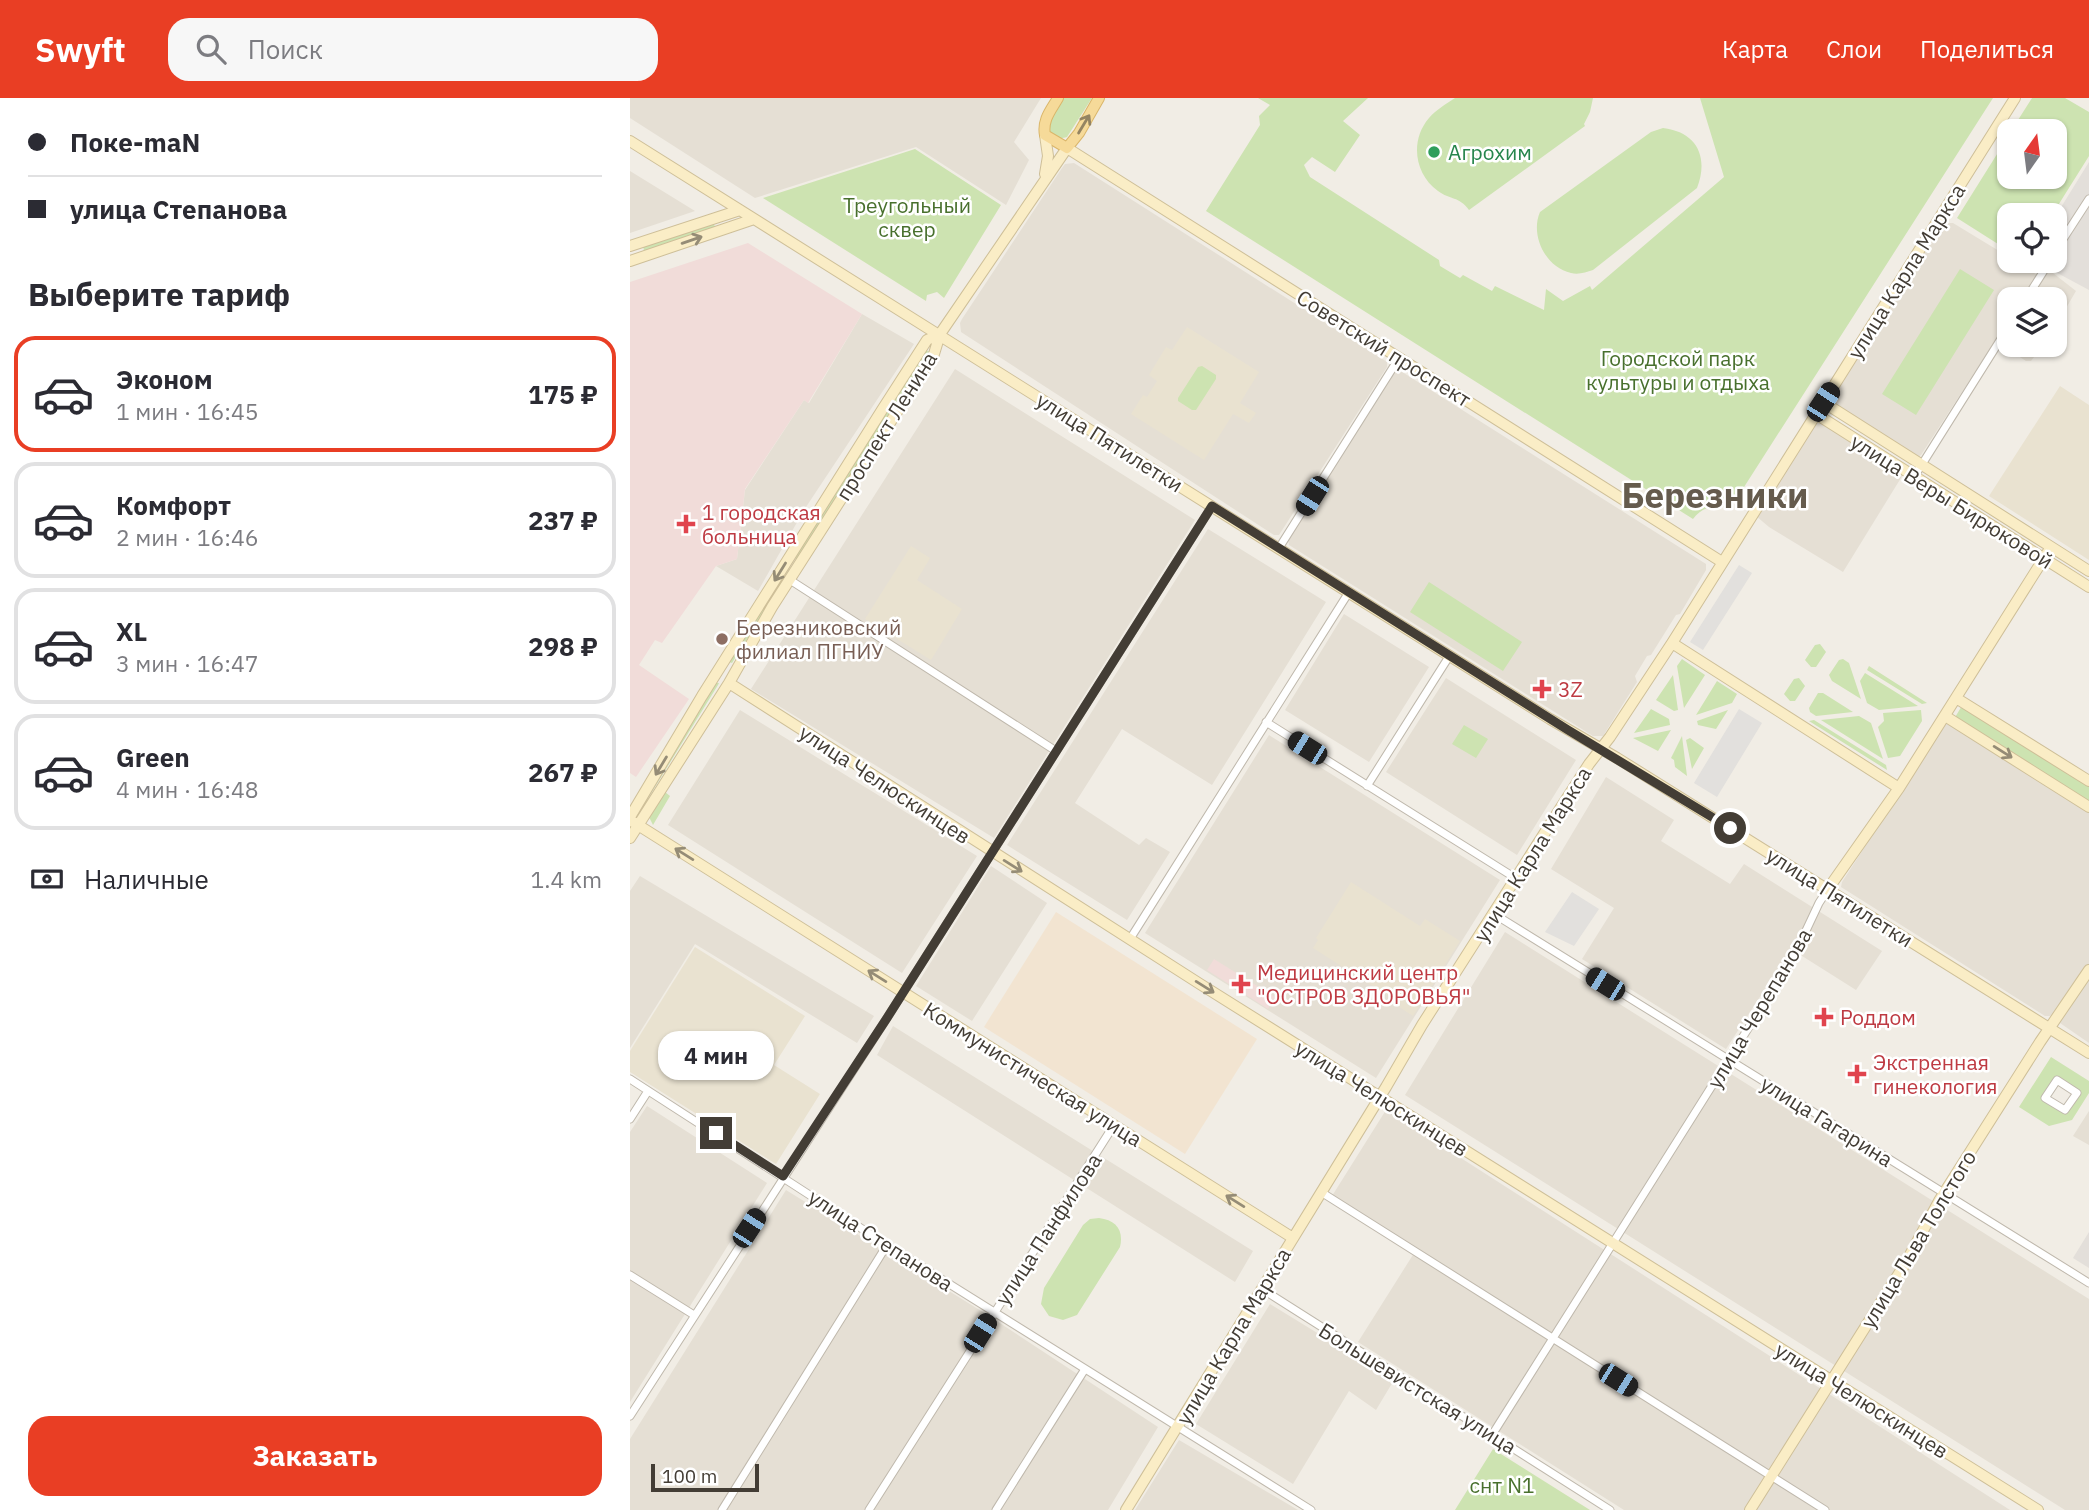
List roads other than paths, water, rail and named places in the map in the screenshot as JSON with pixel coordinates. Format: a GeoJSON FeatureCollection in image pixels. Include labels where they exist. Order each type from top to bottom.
{"type":"FeatureCollection","features":[{"type":"Feature","properties":{"kind":"main road","name":"проспект Ленина"},"geometry":{"type":"LineString","coordinates":[[1042,183],[1048,156],[1044,124],[1058,98]]}},
{"type":"Feature","properties":{"kind":"main road","name":"проспект Ленина"},"geometry":{"type":"LineString","coordinates":[[633,821],[729,683],[790,580],[934,354],[940,334],[1079,133],[1099,98]]}},
{"type":"Feature","properties":{"kind":"main road","name":"улица Карла Маркса"},"geometry":{"type":"LineString","coordinates":[[1126,1510],[1422,1025],[1558,812],[1672,643],[2015,98]]}},
{"type":"Feature","properties":{"kind":"main road","name":"Советский проспект"},"geometry":{"type":"LineString","coordinates":[[1045,135],[1722,562]]}},
{"type":"Feature","properties":{"kind":"main road","name":"улица Пятилетки"},"geometry":{"type":"LineString","coordinates":[[630,141],[2089,1053]]}},
{"type":"Feature","properties":{"kind":"main road"},"geometry":{"type":"LineString","coordinates":[[740,210],[633,245],[636,259],[754,219]]}},
{"type":"Feature","properties":{"kind":"main road","name":"проспект Ленина"},"geometry":{"type":"LineString","coordinates":[[630,838],[633,821],[702,696],[927,340],[940,334]]}},
{"type":"Feature","properties":{"kind":"main road","name":"улица Веры Бирюковой"},"geometry":{"type":"LineString","coordinates":[[1823,402],[2089,571]]}},
{"type":"Feature","properties":{"kind":"main road","name":"улица Веры Бирюковой"},"geometry":{"type":"LineString","coordinates":[[1816,414],[2089,587]]}},
{"type":"Feature","properties":{"kind":"main road","name":"улица Черепанова"},"geometry":{"type":"LineString","coordinates":[[1828,889],[1899,788],[2051,547]]}},
{"type":"Feature","properties":{"kind":"main road"},"geometry":{"type":"LineString","coordinates":[[1672,643],[1899,788]]}},
{"type":"Feature","properties":{"kind":"main road","name":"улица Челюскинцев"},"geometry":{"type":"LineString","coordinates":[[729,683],[992,852],[2038,1510]]}},
{"type":"Feature","properties":{"kind":"main road"},"geometry":{"type":"LineString","coordinates":[[1956,698],[2089,781]]}},
{"type":"Feature","properties":{"kind":"main road"},"geometry":{"type":"LineString","coordinates":[[1945,716],[2089,807]]}},
{"type":"Feature","properties":{"kind":"main road","name":"Коммунистическая улица"},"geometry":{"type":"LineString","coordinates":[[633,821],[1293,1238]]}},
{"type":"Feature","properties":{"kind":"main road","name":"улица Льва Толстого"},"geometry":{"type":"LineString","coordinates":[[1750,1510],[1905,1264],[1944,1193],[2089,970]]}},
{"type":"Feature","properties":{"kind":"street"},"geometry":{"type":"LineString","coordinates":[[2067,233],[2089,199]]}},
{"type":"Feature","properties":{"kind":"street"},"geometry":{"type":"LineString","coordinates":[[1914,477],[1997,345]]}},
{"type":"Feature","properties":{"kind":"street"},"geometry":{"type":"LineString","coordinates":[[1279,548],[1399,358]]}},
{"type":"Feature","properties":{"kind":"street"},"geometry":{"type":"LineString","coordinates":[[630,1416],[1212,506]]}},
{"type":"Feature","properties":{"kind":"street"},"geometry":{"type":"LineString","coordinates":[[790,580],[1056,751]]}},
{"type":"Feature","properties":{"kind":"street"},"geometry":{"type":"LineString","coordinates":[[1130,939],[1349,592]]}},
{"type":"Feature","properties":{"kind":"street"},"geometry":{"type":"LineString","coordinates":[[1367,786],[1450,655]]}},
{"type":"Feature","properties":{"kind":"street"},"geometry":{"type":"LineString","coordinates":[[1266,722],[1517,879]]}},
{"type":"Feature","properties":{"kind":"street","name":"улица Черепанова"},"geometry":{"type":"LineString","coordinates":[[1492,1435],[1795,954],[1828,889]]}},
{"type":"Feature","properties":{"kind":"street","name":"улица Гагарина"},"geometry":{"type":"LineString","coordinates":[[1494,914],[2089,1283]]}},
{"type":"Feature","properties":{"kind":"street","name":"улица Степанова"},"geometry":{"type":"LineString","coordinates":[[630,1079],[887,1245],[1308,1509]]}},
{"type":"Feature","properties":{"kind":"street"},"geometry":{"type":"LineString","coordinates":[[2057,1080],[2077,1093],[2065,1110],[2045,1098],[2057,1080]]}},
{"type":"Feature","properties":{"kind":"street"},"geometry":{"type":"LineString","coordinates":[[630,1119],[648,1091]]}},
{"type":"Feature","properties":{"kind":"street","name":"улица Панфилова"},"geometry":{"type":"LineString","coordinates":[[869,1510],[1114,1125]]}},
{"type":"Feature","properties":{"kind":"street"},"geometry":{"type":"LineString","coordinates":[[1321,1192],[1825,1510]]}},
{"type":"Feature","properties":{"kind":"street"},"geometry":{"type":"LineString","coordinates":[[722,1510],[887,1245]]}},
{"type":"Feature","properties":{"kind":"street"},"geometry":{"type":"LineString","coordinates":[[630,1275],[694,1315]]}},
{"type":"Feature","properties":{"kind":"street","name":"Большевистская улица"},"geometry":{"type":"LineString","coordinates":[[1262,1289],[1610,1510]]}},
{"type":"Feature","properties":{"kind":"street"},"geometry":{"type":"LineString","coordinates":[[996,1510],[1085,1369]]}},
{"type":"Feature","properties":{"kind":"place","name":"Агрохим"},"geometry":{"type":"Point","coordinates":[1434,152]}},
{"type":"Feature","properties":{"kind":"place","name":"1 городская больница"},"geometry":{"type":"Point","coordinates":[686,524]}},
{"type":"Feature","properties":{"kind":"place","name":"Березниковский филиал ПГНИУ"},"geometry":{"type":"Point","coordinates":[722,639]}},
{"type":"Feature","properties":{"kind":"place","name":"3Z"},"geometry":{"type":"Point","coordinates":[1542,689]}},
{"type":"Feature","properties":{"kind":"place","name":"Медицинский центр \"ОСТРОВ ЗДОРОВЬЯ\""},"geometry":{"type":"Point","coordinates":[1241,984]}},
{"type":"Feature","properties":{"kind":"place","name":"Роддом"},"geometry":{"type":"Point","coordinates":[1824,1017]}},
{"type":"Feature","properties":{"kind":"place","name":"Экстренная гинекология"},"geometry":{"type":"Point","coordinates":[1857,1074]}},
{"type":"Feature","properties":{"kind":"district","name":"Березники"},"geometry":{"type":"Point","coordinates":[1715,495]}},
{"type":"Feature","properties":{"kind":"park label","name":"Треугольный сквер"},"geometry":{"type":"Point","coordinates":[907,217]}},
{"type":"Feature","properties":{"kind":"park label","name":"Городской парк культуры и отдыха"},"geometry":{"type":"Point","coordinates":[1678,370]}},
{"type":"Feature","properties":{"kind":"park label","name":"снт N1"},"geometry":{"type":"Point","coordinates":[1502,1485]}}]}
